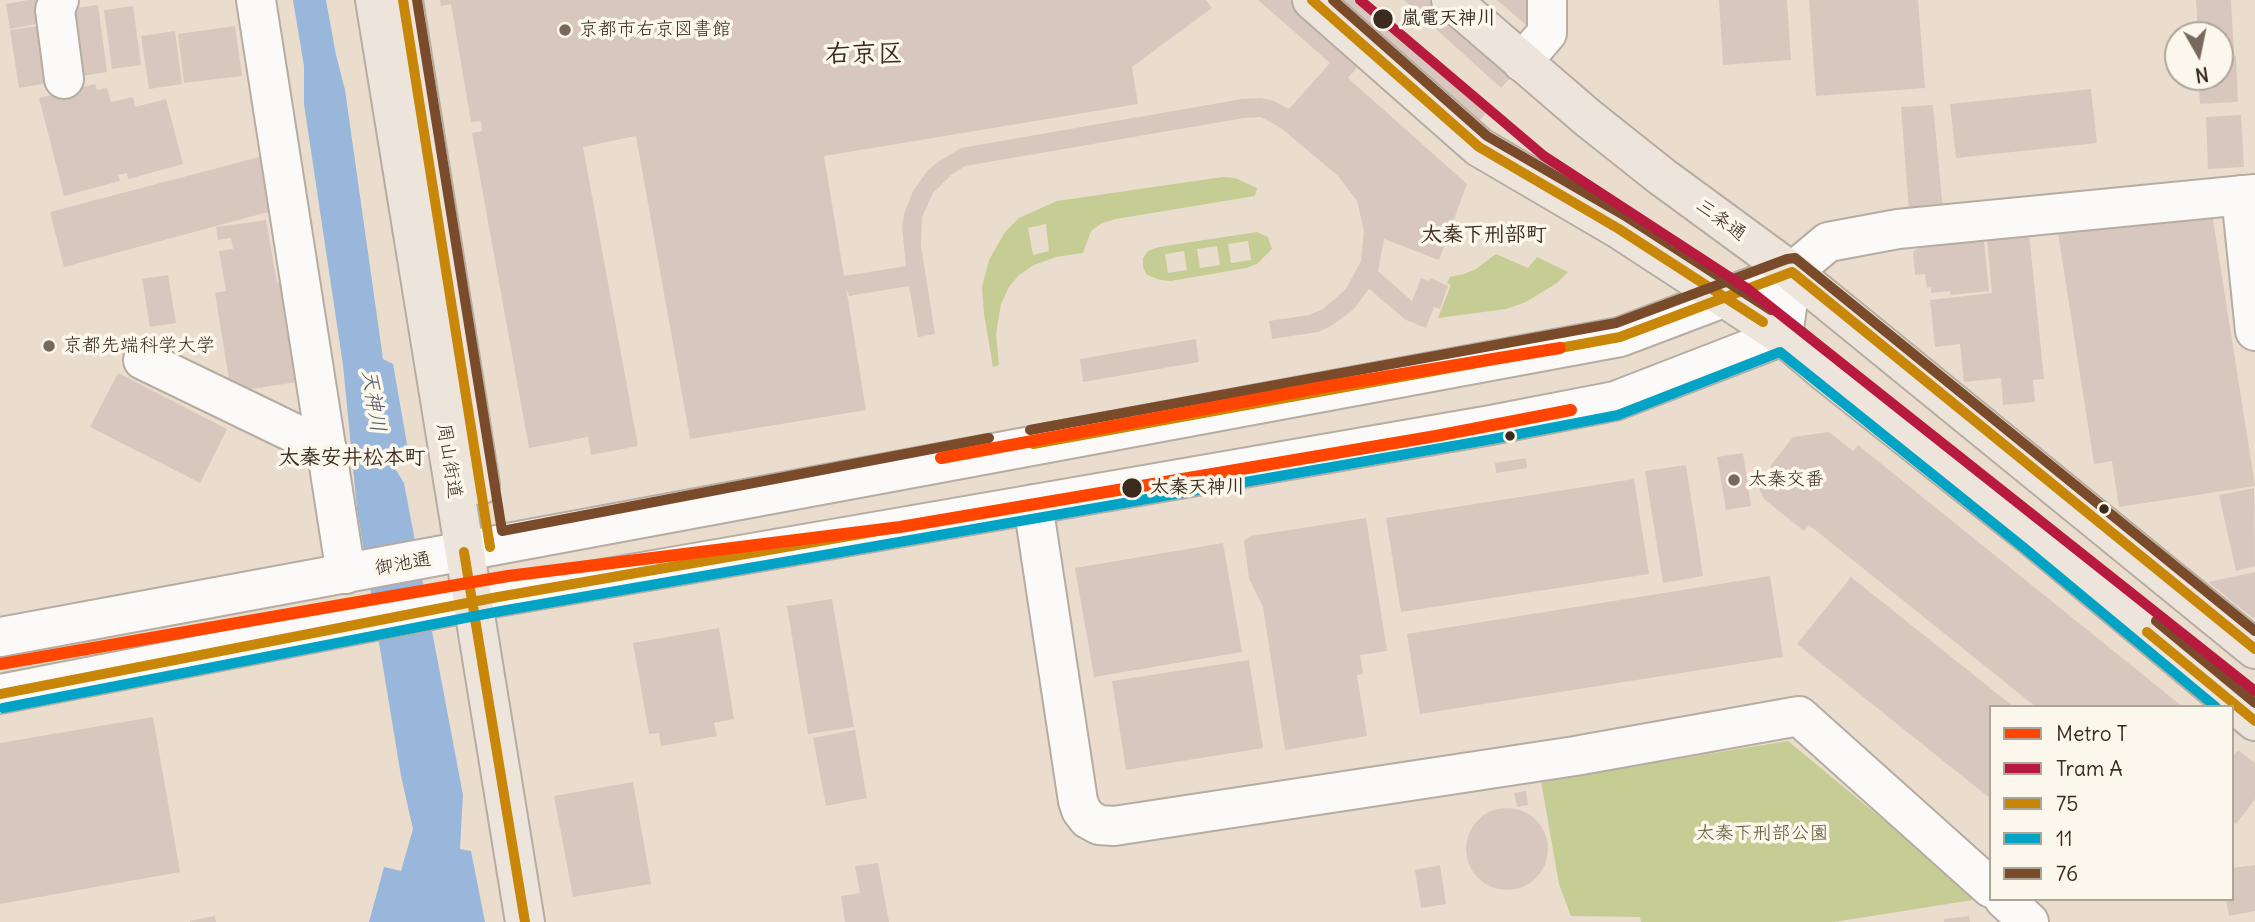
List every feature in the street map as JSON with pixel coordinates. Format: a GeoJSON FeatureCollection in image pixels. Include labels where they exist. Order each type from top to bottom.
{"type":"FeatureCollection","features":[{"type":"Feature","properties":{"kind":"main road","name":"周山街道"},"geometry":{"type":"LineString","coordinates":[[375,0],[525,922]]}},
{"type":"Feature","properties":{"kind":"main road","name":"周山街道"},"geometry":{"type":"LineString","coordinates":[[403,0],[463,552]]}},
{"type":"Feature","properties":{"kind":"main road"},"geometry":{"type":"LineString","coordinates":[[1312,0],[1479,147],[1619,229],[1783,336],[2032,536],[2255,721]]}},
{"type":"Feature","properties":{"kind":"main road","name":"三条通"},"geometry":{"type":"LineString","coordinates":[[1451,0],[1661,176],[1792,272],[2255,649]]}},
{"type":"Feature","properties":{"kind":"main road","name":"周山街道"},"geometry":{"type":"LineString","coordinates":[[471,602],[552,922]]}},
{"type":"Feature","properties":{"kind":"street"},"geometry":{"type":"LineString","coordinates":[[59,0],[55,10],[64,79]]}},
{"type":"Feature","properties":{"kind":"street"},"geometry":{"type":"LineString","coordinates":[[257,0],[327,449],[350,574]]}},
{"type":"Feature","properties":{"kind":"street"},"geometry":{"type":"LineString","coordinates":[[1522,62],[1547,33],[1547,0]]}},
{"type":"Feature","properties":{"kind":"street"},"geometry":{"type":"LineString","coordinates":[[2248,194],[2255,331]]}},
{"type":"Feature","properties":{"kind":"street","name":"御池通"},"geometry":{"type":"LineString","coordinates":[[0,637],[1620,337],[1792,272],[1828,242],[1898,229],[2248,194]]}},
{"type":"Feature","properties":{"kind":"street"},"geometry":{"type":"LineString","coordinates":[[0,694],[471,602],[1491,425],[1615,401],[1783,336],[1792,272]]}},
{"type":"Feature","properties":{"kind":"street"},"geometry":{"type":"LineString","coordinates":[[143,360],[327,449]]}},
{"type":"Feature","properties":{"kind":"street"},"geometry":{"type":"LineString","coordinates":[[1033,504],[1078,801],[1088,819],[1099,825],[1128,824],[1574,756],[1799,716],[1989,886]]}},
{"type":"Feature","properties":{"kind":"street"},"geometry":{"type":"LineString","coordinates":[[2006,901],[2029,922]]}},
{"type":"Feature","properties":{"kind":"green space"},"geometry":{"type":"Polygon","coordinates":[[[1223,177],[1235,178],[1257,188],[1255,196],[1102,223],[1091,231],[1083,253],[1056,257],[1034,265],[1019,275],[1009,287],[1001,304],[996,334],[999,365],[993,367],[982,287],[989,260],[1005,232],[1019,218],[1057,201],[1223,177]],[[1046,224],[1028,228],[1033,255],[1049,251],[1046,224]]]}},
{"type":"Feature","properties":{"kind":"green space"},"geometry":{"type":"Polygon","coordinates":[[[1257,232],[1268,237],[1272,249],[1257,264],[1246,268],[1171,281],[1147,275],[1143,267],[1143,258],[1148,251],[1257,232]],[[1248,241],[1228,244],[1231,263],[1251,260],[1248,241]],[[1217,246],[1197,249],[1200,268],[1220,265],[1217,246]],[[1184,251],[1165,254],[1168,273],[1187,270],[1184,251]]]}},
{"type":"Feature","properties":{"kind":"green space"},"geometry":{"type":"Polygon","coordinates":[[[1496,254],[1528,268],[1537,257],[1568,272],[1557,283],[1526,302],[1506,309],[1438,318],[1451,285],[1447,283],[1450,277],[1476,269],[1496,254]]]}},
{"type":"Feature","properties":{"kind":"green space","name":"太秦下刑部公園"},"geometry":{"type":"Polygon","coordinates":[[[1788,741],[1979,899],[1834,922],[1641,922],[1640,917],[1571,916],[1559,884],[1541,781],[1788,741]]]}},
{"type":"Feature","properties":{"kind":"water","name":"天神川"},"geometry":{"type":"Polygon","coordinates":[[[293,0],[326,0],[345,90],[383,359],[393,364],[409,455],[393,465],[404,483],[463,795],[460,849],[471,851],[485,922],[369,922],[384,867],[401,871],[413,829],[401,776],[357,509],[343,365],[304,104],[304,66],[293,0]]]}},
{"type":"Feature","properties":{"kind":"building"},"geometry":{"type":"Polygon","coordinates":[[[43,0],[47,22],[10,29],[6,4],[43,0]]]}},
{"type":"Feature","properties":{"kind":"building"},"geometry":{"type":"Polygon","coordinates":[[[440,0],[1206,0],[1212,8],[1132,67],[1138,104],[824,156],[844,276],[906,266],[902,227],[913,191],[928,170],[961,148],[1242,99],[1261,98],[1289,109],[1330,63],[1258,0],[1290,0],[1361,63],[1348,78],[1467,184],[1439,260],[1384,239],[1378,271],[1412,301],[1421,278],[1429,281],[1430,278],[1448,286],[1440,309],[1434,307],[1426,328],[1406,320],[1369,289],[1353,310],[1331,326],[1318,332],[1272,339],[1269,321],[1309,315],[1323,309],[1346,289],[1361,261],[1364,231],[1357,201],[1338,176],[1281,128],[1261,117],[965,166],[951,175],[933,193],[922,217],[921,246],[935,334],[918,337],[909,286],[849,296],[846,287],[866,410],[690,439],[636,136],[583,147],[638,446],[591,455],[588,437],[529,448],[472,133],[482,131],[481,121],[471,122],[451,4],[441,6],[440,0]]]}},
{"type":"Feature","properties":{"kind":"building"},"geometry":{"type":"Polygon","coordinates":[[[1328,0],[1354,0],[1486,113],[1475,126],[1328,0]]]}},
{"type":"Feature","properties":{"kind":"building"},"geometry":{"type":"Polygon","coordinates":[[[1404,0],[1429,0],[1514,74],[1501,88],[1404,0]]]}},
{"type":"Feature","properties":{"kind":"building"},"geometry":{"type":"Polygon","coordinates":[[[1497,0],[1531,0],[1531,22],[1527,26],[1497,0]]]}},
{"type":"Feature","properties":{"kind":"building"},"geometry":{"type":"Polygon","coordinates":[[[1719,0],[1787,0],[1791,60],[1723,65],[1719,0]]]}},
{"type":"Feature","properties":{"kind":"building"},"geometry":{"type":"Polygon","coordinates":[[[1809,0],[1918,0],[1925,88],[1816,96],[1809,0]]]}},
{"type":"Feature","properties":{"kind":"building"},"geometry":{"type":"Polygon","coordinates":[[[2196,0],[2231,0],[2232,21],[2197,21],[2196,0]]]}},
{"type":"Feature","properties":{"kind":"building"},"geometry":{"type":"Polygon","coordinates":[[[98,5],[107,72],[76,77],[67,9],[98,5]]]}},
{"type":"Feature","properties":{"kind":"building"},"geometry":{"type":"Polygon","coordinates":[[[133,6],[141,65],[112,69],[104,10],[133,6]]]}},
{"type":"Feature","properties":{"kind":"building"},"geometry":{"type":"Polygon","coordinates":[[[45,25],[55,82],[19,88],[10,30],[45,25]]]}},
{"type":"Feature","properties":{"kind":"building"},"geometry":{"type":"Polygon","coordinates":[[[235,26],[242,76],[184,83],[178,34],[235,26]]]}},
{"type":"Feature","properties":{"kind":"building"},"geometry":{"type":"Polygon","coordinates":[[[175,31],[182,84],[149,89],[141,36],[175,31]]]}},
{"type":"Feature","properties":{"kind":"building"},"geometry":{"type":"Polygon","coordinates":[[[2234,56],[2238,102],[2200,104],[2199,91],[2234,91],[2234,56]]]}},
{"type":"Feature","properties":{"kind":"building"},"geometry":{"type":"Polygon","coordinates":[[[95,84],[97,90],[107,88],[111,102],[133,97],[135,107],[166,99],[183,164],[128,179],[127,173],[118,175],[120,181],[64,196],[39,98],[95,84]]]}},
{"type":"Feature","properties":{"kind":"building"},"geometry":{"type":"Polygon","coordinates":[[[2091,89],[2097,143],[1956,158],[1950,104],[2091,89]]]}},
{"type":"Feature","properties":{"kind":"building"},"geometry":{"type":"Polygon","coordinates":[[[1933,105],[1943,210],[1909,213],[1901,107],[1933,105]]]}},
{"type":"Feature","properties":{"kind":"building"},"geometry":{"type":"Polygon","coordinates":[[[2241,115],[2244,167],[2208,169],[2206,117],[2241,115]]]}},
{"type":"Feature","properties":{"kind":"building"},"geometry":{"type":"Polygon","coordinates":[[[263,156],[272,211],[64,267],[50,212],[263,156]]]}},
{"type":"Feature","properties":{"kind":"building"},"geometry":{"type":"Polygon","coordinates":[[[2212,213],[2255,486],[2119,507],[2112,461],[2094,464],[2058,233],[2117,225],[2117,228],[2212,213]]]}},
{"type":"Feature","properties":{"kind":"building"},"geometry":{"type":"Polygon","coordinates":[[[266,220],[277,283],[288,281],[304,381],[231,392],[215,293],[226,291],[219,251],[233,249],[231,238],[218,240],[216,227],[266,220]]]}},
{"type":"Feature","properties":{"kind":"building"},"geometry":{"type":"Polygon","coordinates":[[[2029,233],[2044,379],[2033,380],[2035,402],[2003,405],[2001,378],[1964,382],[1960,344],[1935,347],[1930,300],[1992,293],[1987,237],[2029,233]]]}},
{"type":"Feature","properties":{"kind":"building"},"geometry":{"type":"Polygon","coordinates":[[[1984,241],[1989,291],[1950,295],[1950,291],[1931,293],[1931,287],[1927,288],[1925,274],[1915,275],[1913,252],[1923,245],[1984,241]]]}},
{"type":"Feature","properties":{"kind":"building"},"geometry":{"type":"Polygon","coordinates":[[[168,275],[176,323],[150,327],[142,279],[168,275]]]}},
{"type":"Feature","properties":{"kind":"building"},"geometry":{"type":"Polygon","coordinates":[[[1196,339],[1199,362],[1083,382],[1080,359],[1196,339]]]}},
{"type":"Feature","properties":{"kind":"building"},"geometry":{"type":"Polygon","coordinates":[[[118,373],[227,429],[200,483],[90,427],[118,373]]]}},
{"type":"Feature","properties":{"kind":"building"},"geometry":{"type":"Polygon","coordinates":[[[1829,432],[1853,451],[1858,445],[2181,705],[2034,705],[1809,525],[1804,531],[1764,499],[1759,488],[1771,472],[1771,465],[1793,437],[1829,432]]]}},
{"type":"Feature","properties":{"kind":"building"},"geometry":{"type":"Polygon","coordinates":[[[1743,453],[1751,506],[1726,510],[1717,457],[1743,453]]]}},
{"type":"Feature","properties":{"kind":"building"},"geometry":{"type":"Polygon","coordinates":[[[1526,458],[1527,468],[1496,473],[1495,463],[1526,458]]]}},
{"type":"Feature","properties":{"kind":"building"},"geometry":{"type":"Polygon","coordinates":[[[1686,465],[1703,576],[1663,583],[1645,471],[1686,465]]]}},
{"type":"Feature","properties":{"kind":"building"},"geometry":{"type":"Polygon","coordinates":[[[1634,479],[1649,574],[1401,612],[1386,518],[1634,479]]]}},
{"type":"Feature","properties":{"kind":"building"},"geometry":{"type":"Polygon","coordinates":[[[2254,488],[2255,566],[2236,571],[2219,495],[2254,488]]]}},
{"type":"Feature","properties":{"kind":"building"},"geometry":{"type":"Polygon","coordinates":[[[1366,518],[1387,651],[1360,655],[1363,674],[1357,675],[1367,736],[1285,750],[1263,607],[1249,579],[1244,541],[1251,536],[1366,518]]]}},
{"type":"Feature","properties":{"kind":"building"},"geometry":{"type":"Polygon","coordinates":[[[1223,543],[1242,652],[1094,677],[1075,568],[1223,543]]]}},
{"type":"Feature","properties":{"kind":"building"},"geometry":{"type":"Polygon","coordinates":[[[2255,572],[2253,618],[2208,582],[2255,572]]]}},
{"type":"Feature","properties":{"kind":"building"},"geometry":{"type":"Polygon","coordinates":[[[1770,576],[1783,657],[1420,714],[1407,634],[1770,576]]]}},
{"type":"Feature","properties":{"kind":"building"},"geometry":{"type":"Polygon","coordinates":[[[1851,577],[2011,705],[1989,705],[1989,797],[1797,644],[1851,577]]]}},
{"type":"Feature","properties":{"kind":"building"},"geometry":{"type":"Polygon","coordinates":[[[832,599],[854,727],[808,734],[787,606],[832,599]]]}},
{"type":"Feature","properties":{"kind":"building"},"geometry":{"type":"Polygon","coordinates":[[[719,628],[734,719],[714,723],[717,736],[661,746],[659,733],[649,734],[633,643],[719,628]]]}},
{"type":"Feature","properties":{"kind":"building"},"geometry":{"type":"Polygon","coordinates":[[[1249,660],[1263,748],[1126,770],[1112,681],[1249,660]]]}},
{"type":"Feature","properties":{"kind":"building"},"geometry":{"type":"Polygon","coordinates":[[[153,717],[180,872],[0,904],[0,743],[153,717]]]}},
{"type":"Feature","properties":{"kind":"building"},"geometry":{"type":"Polygon","coordinates":[[[855,730],[867,798],[826,806],[813,738],[855,730]]]}},
{"type":"Feature","properties":{"kind":"building"},"geometry":{"type":"Polygon","coordinates":[[[2238,750],[2255,763],[2255,799],[2236,824],[2234,822],[2234,755],[2238,750]]]}},
{"type":"Feature","properties":{"kind":"building"},"geometry":{"type":"Polygon","coordinates":[[[633,782],[651,884],[573,897],[554,796],[633,782]]]}},
{"type":"Feature","properties":{"kind":"building"},"geometry":{"type":"Polygon","coordinates":[[[1526,791],[1528,805],[1517,807],[1514,793],[1526,791]]]}},
{"type":"Feature","properties":{"kind":"building"},"geometry":{"type":"Polygon","coordinates":[[[1507,808],[1523,811],[1536,820],[1545,833],[1548,849],[1545,865],[1536,878],[1523,887],[1507,890],[1491,887],[1478,878],[1469,865],[1466,849],[1469,833],[1478,820],[1491,811],[1507,808]]]}},
{"type":"Feature","properties":{"kind":"building"},"geometry":{"type":"Polygon","coordinates":[[[878,863],[889,922],[845,922],[841,896],[860,893],[855,866],[878,863]]]}},
{"type":"Feature","properties":{"kind":"building"},"geometry":{"type":"Polygon","coordinates":[[[1440,865],[1446,904],[1421,908],[1415,870],[1440,865]]]}},
{"type":"Feature","properties":{"kind":"building"},"geometry":{"type":"Polygon","coordinates":[[[2255,865],[2255,911],[2229,916],[2226,901],[2234,901],[2234,868],[2255,865]]]}},
{"type":"Feature","properties":{"kind":"building"},"geometry":{"type":"Polygon","coordinates":[[[215,916],[216,922],[190,922],[190,921],[215,916]]]}},
{"type":"Feature","properties":{"kind":"building"},"geometry":{"type":"Polygon","coordinates":[[[1969,916],[1970,922],[1944,922],[1944,919],[1969,916]]]}},
{"type":"Feature","properties":{"kind":"metro line","name":"T"},"geometry":{"type":"LineString","coordinates":[[941,458],[1323,387],[1560,348]]}},
{"type":"Feature","properties":{"kind":"metro line","name":"T"},"geometry":{"type":"LineString","coordinates":[[0,664],[508,576],[900,527],[1436,436],[1571,410]]}},
{"type":"Feature","properties":{"kind":"tram line","name":"A"},"geometry":{"type":"LineString","coordinates":[[1360,0],[1544,156],[1748,289],[2255,691]]}},
{"type":"Feature","properties":{"kind":"transit line","name":"75"},"geometry":{"type":"LineString","coordinates":[[403,0],[490,547]]}},
{"type":"Feature","properties":{"kind":"transit line","name":"76"},"geometry":{"type":"LineString","coordinates":[[417,0],[502,531],[989,438]]}},
{"type":"Feature","properties":{"kind":"transit line","name":"75"},"geometry":{"type":"LineString","coordinates":[[1312,0],[1479,147],[1619,229],[1763,322]]}},
{"type":"Feature","properties":{"kind":"transit line","name":"76"},"geometry":{"type":"LineString","coordinates":[[1333,0],[1487,136],[1627,217],[1771,310]]}},
{"type":"Feature","properties":{"kind":"transit line","name":"76"},"geometry":{"type":"LineString","coordinates":[[1030,430],[1616,323],[1795,258],[2255,631]]}},
{"type":"Feature","properties":{"kind":"transit line","name":"75"},"geometry":{"type":"LineString","coordinates":[[1033,444],[1620,337],[1792,272],[2255,649]]}},
{"type":"Feature","properties":{"kind":"transit line","name":"11"},"geometry":{"type":"LineString","coordinates":[[3,708],[501,611],[1618,415],[1780,352],[2023,547],[2214,705]]}},
{"type":"Feature","properties":{"kind":"transit line","name":"75"},"geometry":{"type":"LineString","coordinates":[[0,694],[498,597],[1033,504]]}},
{"type":"Feature","properties":{"kind":"transit line","name":"75"},"geometry":{"type":"LineString","coordinates":[[464,552],[525,922]]}},
{"type":"Feature","properties":{"kind":"transit line","name":"76"},"geometry":{"type":"LineString","coordinates":[[2156,621],[2255,703]]}},
{"type":"Feature","properties":{"kind":"transit line","name":"75"},"geometry":{"type":"LineString","coordinates":[[2147,632],[2255,721]]}},
{"type":"Feature","properties":{"kind":"place","name":"嵐電天神川"},"geometry":{"type":"Point","coordinates":[1383,19]}},
{"type":"Feature","properties":{"kind":"place","name":"京都市右京図書館"},"geometry":{"type":"Point","coordinates":[565,30]}},
{"type":"Feature","properties":{"kind":"place","name":"京都先端科学大学"},"geometry":{"type":"Point","coordinates":[49,346]}},
{"type":"Feature","properties":{"kind":"place","name":"太秦交番"},"geometry":{"type":"Point","coordinates":[1734,480]}},
{"type":"Feature","properties":{"kind":"place","name":"太秦天神川"},"geometry":{"type":"Point","coordinates":[1132,488]}},
{"type":"Feature","properties":{"kind":"district","name":"右京区"},"geometry":{"type":"Point","coordinates":[864,55]}},
{"type":"Feature","properties":{"kind":"district","name":"太秦下刑部町"},"geometry":{"type":"Point","coordinates":[1484,235]}},
{"type":"Feature","properties":{"kind":"district","name":"太秦安井松本町"},"geometry":{"type":"Point","coordinates":[352,458]}}]}
